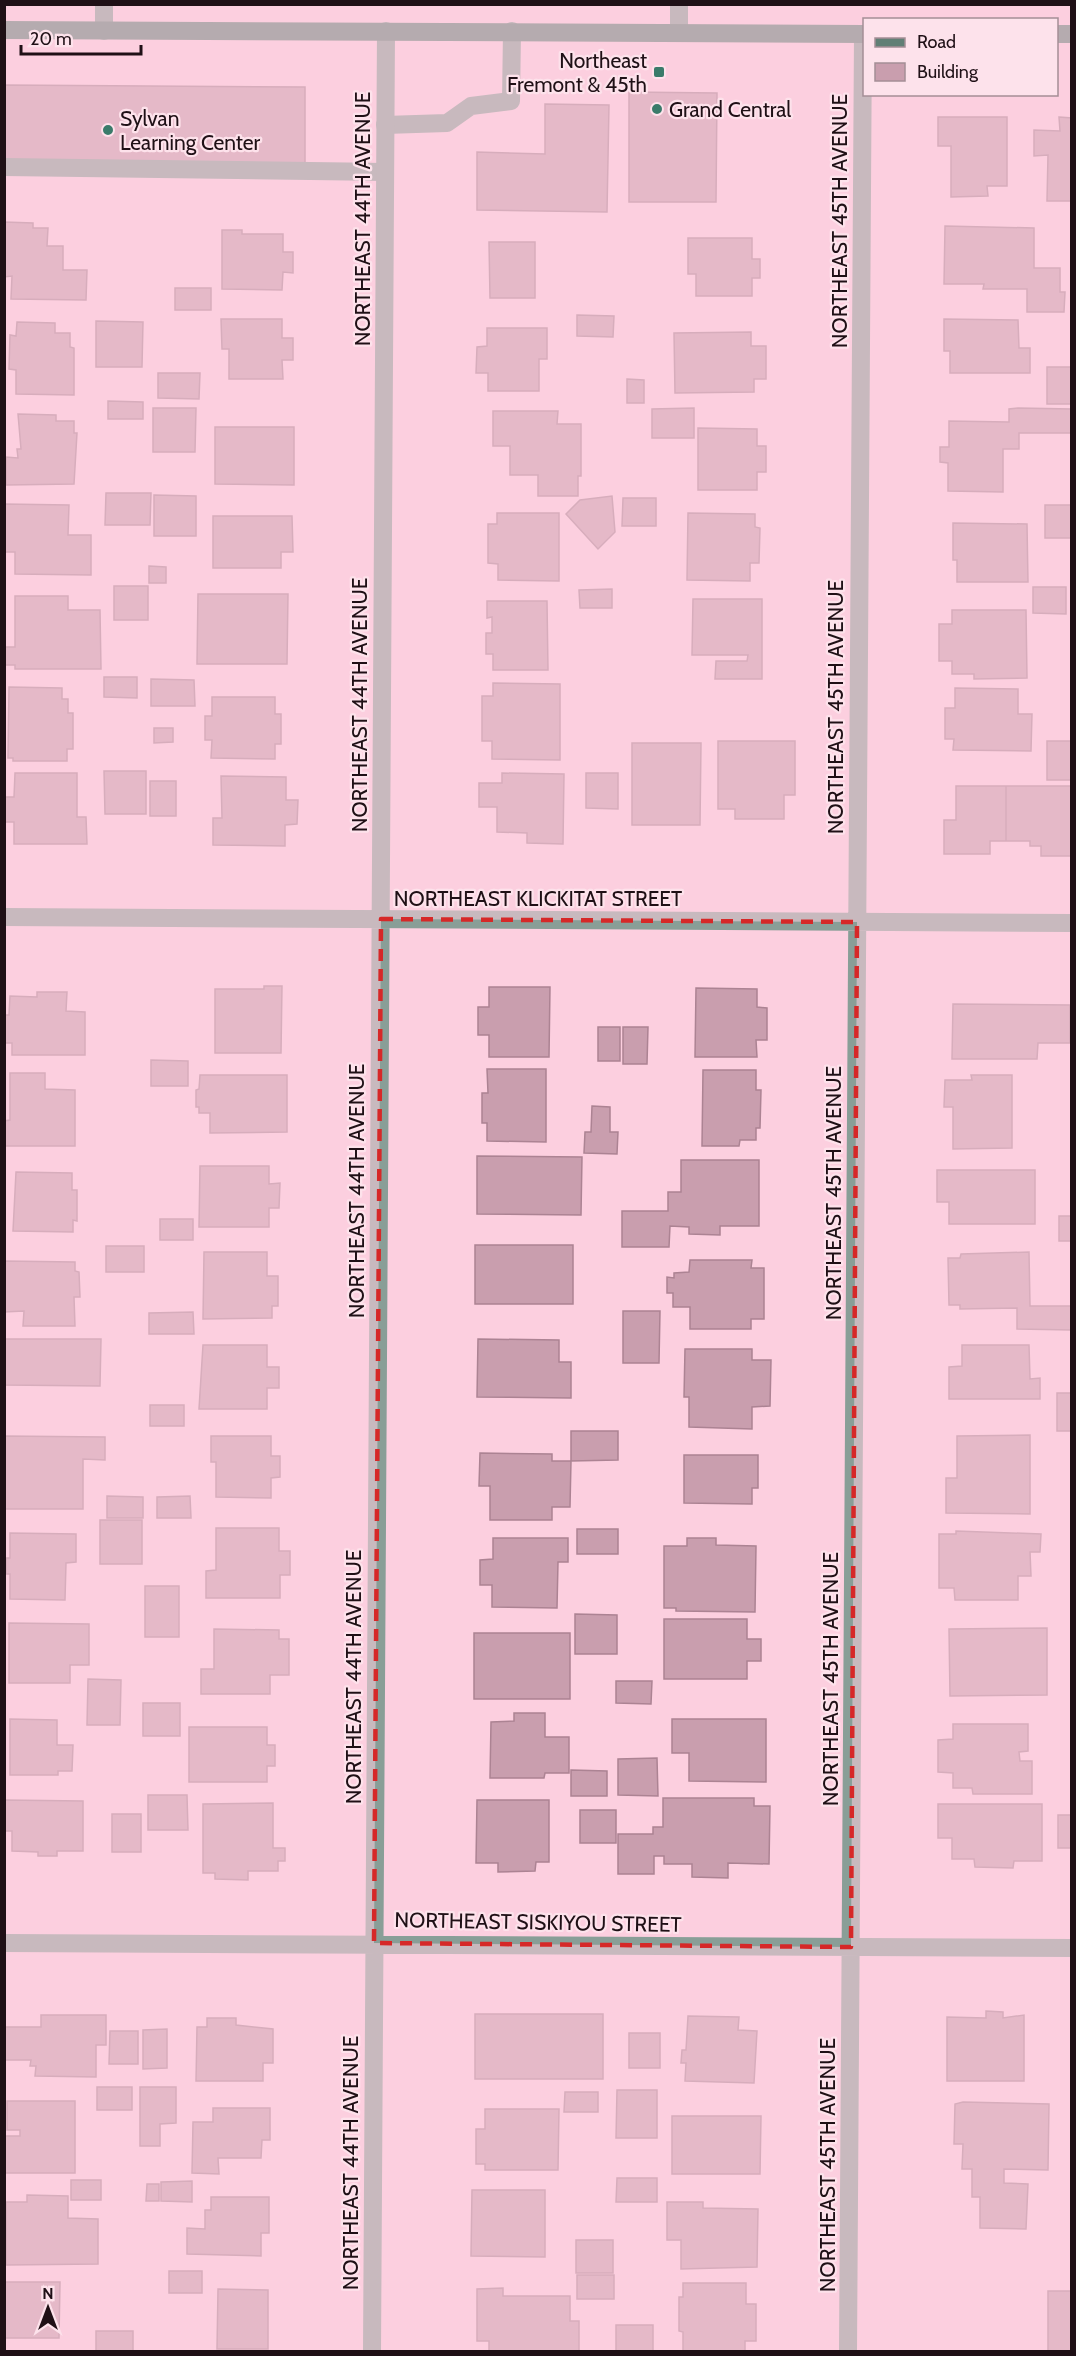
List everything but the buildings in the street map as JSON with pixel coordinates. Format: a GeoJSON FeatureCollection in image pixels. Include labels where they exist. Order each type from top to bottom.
{"type":"FeatureCollection","features":[{"type":"Feature","properties":{"kind":"main road"},"geometry":{"type":"LineString","coordinates":[[4,30],[863,34]]}},
{"type":"Feature","properties":{"kind":"street"},"geometry":{"type":"LineString","coordinates":[[104,4],[104,31]]}},
{"type":"Feature","properties":{"kind":"street"},"geometry":{"type":"LineString","coordinates":[[679,4],[679,33]]}},
{"type":"Feature","properties":{"kind":"street","name":"NORTHEAST 44TH AVENUE"},"geometry":{"type":"LineString","coordinates":[[372,2352],[386,31]]}},
{"type":"Feature","properties":{"kind":"street"},"geometry":{"type":"LineString","coordinates":[[385,125],[447,123],[471,106],[511,101],[512,31]]}},
{"type":"Feature","properties":{"kind":"street","name":"NORTHEAST 45TH AVENUE"},"geometry":{"type":"LineString","coordinates":[[848,2352],[864,96]]}},
{"type":"Feature","properties":{"kind":"street"},"geometry":{"type":"LineString","coordinates":[[4,167],[385,172]]}},
{"type":"Feature","properties":{"kind":"street","name":"NORTHEAST KLICKITAT STREET"},"geometry":{"type":"LineString","coordinates":[[4,917],[1071,923]]}},
{"type":"Feature","properties":{"kind":"street","name":"NORTHEAST SISKIYOU STREET"},"geometry":{"type":"LineString","coordinates":[[4,1943],[1071,1948]]}},
{"type":"Feature","properties":{"kind":"highlighted area"},"geometry":{"type":"Polygon","coordinates":[[[381,919],[857,922],[851,1947],[374,1943],[381,919]]]}},
{"type":"Feature","properties":{"kind":"place","name":"Northeast Fremont & 45th"},"geometry":{"type":"Point","coordinates":[659,72]}},
{"type":"Feature","properties":{"kind":"place","name":"Grand Central"},"geometry":{"type":"Point","coordinates":[657,109]}},
{"type":"Feature","properties":{"kind":"place","name":"Sylvan Learning Center"},"geometry":{"type":"Point","coordinates":[108,130]}}]}
